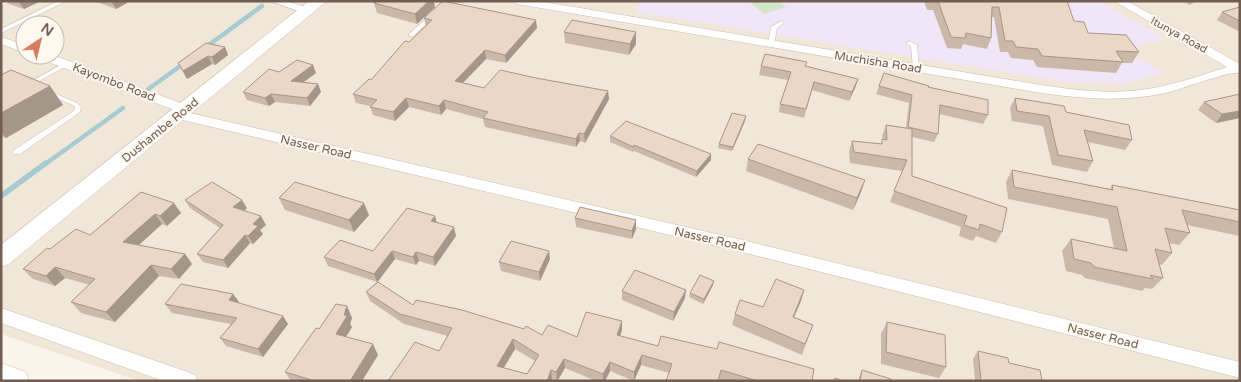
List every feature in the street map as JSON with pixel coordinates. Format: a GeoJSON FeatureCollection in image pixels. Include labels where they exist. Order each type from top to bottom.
{"type":"FeatureCollection","features":[{"type":"Feature","properties":{"kind":"street"},"geometry":{"type":"LineString","coordinates":[[275,1],[313,6]]}},
{"type":"Feature","properties":{"kind":"street","name":"Muchisha Road"},"geometry":{"type":"LineString","coordinates":[[517,1],[1065,93],[1107,96],[1127,95],[1170,88],[1238,68]]}},
{"type":"Feature","properties":{"kind":"street","name":"Itunya Road"},"geometry":{"type":"LineString","coordinates":[[1118,1],[1238,68]]}},
{"type":"Feature","properties":{"kind":"street","name":"Dushambe Road"},"geometry":{"type":"LineString","coordinates":[[1,258],[313,6]]}},
{"type":"Feature","properties":{"kind":"street"},"geometry":{"type":"LineString","coordinates":[[1,40],[15,45]]}},
{"type":"Feature","properties":{"kind":"street","name":"Kayombo Road"},"geometry":{"type":"LineString","coordinates":[[66,64],[182,112]]}},
{"type":"Feature","properties":{"kind":"street","name":"Nasser Road"},"geometry":{"type":"LineString","coordinates":[[182,112],[738,245],[1240,370]]}},
{"type":"Feature","properties":{"kind":"street"},"geometry":{"type":"LineString","coordinates":[[1,315],[188,381]]}},
{"type":"Feature","properties":{"kind":"street"},"geometry":{"type":"LineString","coordinates":[[1,375],[16,381]]}},
{"type":"Feature","properties":{"kind":"lane"},"geometry":{"type":"LineString","coordinates":[[1,4],[7,1]]}},
{"type":"Feature","properties":{"kind":"lane"},"geometry":{"type":"LineString","coordinates":[[1,31],[64,1]]}},
{"type":"Feature","properties":{"kind":"lane"},"geometry":{"type":"LineString","coordinates":[[411,35],[436,12]]}},
{"type":"Feature","properties":{"kind":"lane"},"geometry":{"type":"LineString","coordinates":[[771,44],[774,28],[781,23]]}},
{"type":"Feature","properties":{"kind":"lane"},"geometry":{"type":"LineString","coordinates":[[909,44],[914,45],[916,68]]}},
{"type":"Feature","properties":{"kind":"lane"},"geometry":{"type":"LineString","coordinates":[[28,85],[66,64]]}},
{"type":"Feature","properties":{"kind":"lane"},"geometry":{"type":"LineString","coordinates":[[19,82],[36,88]]}},
{"type":"Feature","properties":{"kind":"lane"},"geometry":{"type":"LineString","coordinates":[[17,152],[77,112],[78,107],[75,104],[44,91]]}},
{"type":"Feature","properties":{"kind":"shaded area"},"geometry":{"type":"Polygon","coordinates":[[[1,1],[1240,1],[1240,381],[140,381],[1,334],[1,1]]]}},
{"type":"Feature","properties":{"kind":"shaded area"},"geometry":{"type":"Polygon","coordinates":[[[642,1],[1098,1],[1166,39],[1124,49],[1165,73],[1123,84],[1067,82],[636,12],[642,1]]]}},
{"type":"Feature","properties":{"kind":"green space"},"geometry":{"type":"Polygon","coordinates":[[[748,1],[778,1],[786,7],[764,14],[748,1]]]}},
{"type":"Feature","properties":{"kind":"building"},"geometry":{"type":"Polygon","coordinates":[[[377,1],[429,1],[415,14],[374,3],[377,1]]]}},
{"type":"Feature","properties":{"kind":"building"},"geometry":{"type":"Polygon","coordinates":[[[443,1],[536,20],[505,55],[485,50],[455,81],[484,88],[500,70],[608,91],[584,134],[579,133],[576,139],[483,118],[488,112],[444,100],[439,106],[406,98],[393,112],[370,107],[377,100],[353,94],[369,79],[371,80],[405,41],[409,42],[432,20],[424,18],[443,1]]]}},
{"type":"Feature","properties":{"kind":"building"},"geometry":{"type":"Polygon","coordinates":[[[938,1],[1067,1],[1074,21],[1084,22],[1088,33],[1126,35],[1139,52],[1116,51],[1123,62],[1042,56],[1038,49],[1016,47],[1013,41],[1005,41],[999,7],[992,7],[991,38],[966,33],[965,38],[951,37],[938,1]]]}},
{"type":"Feature","properties":{"kind":"building"},"geometry":{"type":"Polygon","coordinates":[[[1240,7],[1240,21],[1222,12],[1240,7]]]}},
{"type":"Feature","properties":{"kind":"building"},"geometry":{"type":"Polygon","coordinates":[[[572,20],[636,32],[630,44],[564,32],[572,20]]]}},
{"type":"Feature","properties":{"kind":"building"},"geometry":{"type":"Polygon","coordinates":[[[206,43],[225,47],[212,57],[208,56],[183,71],[178,63],[206,43]]]}},
{"type":"Feature","properties":{"kind":"building"},"geometry":{"type":"Polygon","coordinates":[[[765,54],[807,62],[805,66],[858,79],[852,92],[814,82],[806,109],[780,104],[791,72],[761,66],[765,54]]]}},
{"type":"Feature","properties":{"kind":"building"},"geometry":{"type":"Polygon","coordinates":[[[297,60],[313,65],[291,81],[318,84],[307,98],[271,94],[265,98],[243,92],[269,69],[279,72],[297,60]]]}},
{"type":"Feature","properties":{"kind":"building"},"geometry":{"type":"Polygon","coordinates":[[[11,70],[50,86],[1,113],[1,75],[11,70]]]}},
{"type":"Feature","properties":{"kind":"building"},"geometry":{"type":"Polygon","coordinates":[[[884,73],[928,87],[988,100],[988,115],[940,105],[938,134],[908,127],[912,95],[879,86],[884,73]]]}},
{"type":"Feature","properties":{"kind":"building"},"geometry":{"type":"Polygon","coordinates":[[[1240,94],[1240,111],[1222,114],[1204,102],[1240,94]]]}},
{"type":"Feature","properties":{"kind":"building"},"geometry":{"type":"Polygon","coordinates":[[[1015,98],[1064,106],[1066,112],[1129,125],[1132,140],[1084,130],[1093,161],[1058,155],[1049,116],[1017,111],[1015,98]]]}},
{"type":"Feature","properties":{"kind":"building"},"geometry":{"type":"Polygon","coordinates":[[[732,113],[746,116],[733,147],[719,144],[732,113]]]}},
{"type":"Feature","properties":{"kind":"building"},"geometry":{"type":"Polygon","coordinates":[[[626,121],[711,154],[697,171],[634,145],[633,147],[610,136],[626,121]]]}},
{"type":"Feature","properties":{"kind":"building"},"geometry":{"type":"Polygon","coordinates":[[[886,125],[912,129],[912,176],[1007,208],[1002,232],[980,224],[979,230],[964,225],[967,216],[894,191],[907,160],[854,152],[852,141],[882,144],[882,139],[887,140],[886,125]]]}},
{"type":"Feature","properties":{"kind":"building"},"geometry":{"type":"Polygon","coordinates":[[[758,144],[865,180],[857,198],[748,159],[758,144]]]}},
{"type":"Feature","properties":{"kind":"building"},"geometry":{"type":"Polygon","coordinates":[[[1012,170],[1113,190],[1112,185],[1240,210],[1240,222],[1182,210],[1190,233],[1165,228],[1172,253],[1155,249],[1163,278],[1150,275],[1153,279],[1094,267],[1091,263],[1074,259],[1071,239],[1127,251],[1117,207],[1014,187],[1012,170]]]}},
{"type":"Feature","properties":{"kind":"building"},"geometry":{"type":"Polygon","coordinates":[[[212,182],[242,200],[233,207],[261,216],[253,224],[258,226],[248,236],[245,235],[223,260],[197,254],[223,225],[185,200],[212,182]]]}},
{"type":"Feature","properties":{"kind":"building"},"geometry":{"type":"Polygon","coordinates":[[[295,182],[364,203],[349,220],[279,198],[295,182]]]}},
{"type":"Feature","properties":{"kind":"building"},"geometry":{"type":"Polygon","coordinates":[[[141,192],[174,203],[160,216],[155,214],[123,242],[185,254],[171,269],[151,265],[106,312],[71,302],[95,279],[55,267],[46,276],[23,269],[47,248],[50,249],[76,229],[90,235],[141,192]]]}},
{"type":"Feature","properties":{"kind":"building"},"geometry":{"type":"Polygon","coordinates":[[[580,207],[636,220],[632,231],[575,218],[580,207]]]}},
{"type":"Feature","properties":{"kind":"building"},"geometry":{"type":"Polygon","coordinates":[[[407,208],[435,216],[431,221],[454,227],[433,257],[416,252],[413,257],[392,251],[374,274],[324,257],[340,240],[373,251],[407,208]]]}},
{"type":"Feature","properties":{"kind":"building"},"geometry":{"type":"Polygon","coordinates":[[[511,241],[549,251],[539,272],[499,262],[511,241]]]}},
{"type":"Feature","properties":{"kind":"building"},"geometry":{"type":"Polygon","coordinates":[[[635,270],[686,290],[674,312],[622,291],[635,270]]]}},
{"type":"Feature","properties":{"kind":"building"},"geometry":{"type":"Polygon","coordinates":[[[700,275],[714,281],[704,299],[690,293],[700,275]]]}},
{"type":"Feature","properties":{"kind":"building"},"geometry":{"type":"Polygon","coordinates":[[[776,279],[804,290],[793,317],[813,325],[805,344],[735,314],[740,300],[763,307],[776,279]]]}},
{"type":"Feature","properties":{"kind":"building"},"geometry":{"type":"Polygon","coordinates":[[[378,282],[413,305],[416,300],[462,310],[524,329],[526,326],[542,335],[548,325],[577,337],[586,312],[622,321],[617,335],[658,346],[661,336],[717,349],[719,342],[814,369],[812,381],[758,381],[721,370],[718,381],[666,381],[672,364],[642,355],[634,372],[610,362],[603,374],[564,359],[556,372],[551,370],[547,381],[388,381],[415,342],[439,351],[452,328],[400,314],[366,292],[378,282]],[[513,339],[497,366],[527,374],[539,355],[513,339]]]}},
{"type":"Feature","properties":{"kind":"building"},"geometry":{"type":"Polygon","coordinates":[[[181,284],[233,294],[229,300],[283,316],[258,349],[220,338],[237,318],[165,304],[181,284]]]}},
{"type":"Feature","properties":{"kind":"building"},"geometry":{"type":"Polygon","coordinates":[[[336,304],[347,306],[344,315],[347,316],[336,334],[373,344],[350,381],[315,381],[285,372],[316,328],[319,329],[336,304]]]}},
{"type":"Feature","properties":{"kind":"building"},"geometry":{"type":"Polygon","coordinates":[[[887,322],[945,335],[946,367],[886,352],[887,322]]]}},
{"type":"Feature","properties":{"kind":"building"},"geometry":{"type":"Polygon","coordinates":[[[978,351],[1008,358],[1009,363],[1040,370],[1042,381],[981,381],[978,351]]]}},
{"type":"Feature","properties":{"kind":"building"},"geometry":{"type":"Polygon","coordinates":[[[862,370],[891,379],[891,381],[860,381],[862,370]]]}},
{"type":"Feature","properties":{"kind":"waterway"},"geometry":{"type":"LineString","coordinates":[[206,47],[262,6]]}},
{"type":"Feature","properties":{"kind":"waterway"},"geometry":{"type":"LineString","coordinates":[[147,90],[183,64]]}},
{"type":"Feature","properties":{"kind":"waterway"},"geometry":{"type":"LineString","coordinates":[[44,165],[123,108]]}},
{"type":"Feature","properties":{"kind":"waterway"},"geometry":{"type":"LineString","coordinates":[[1,196],[46,163]]}}]}
